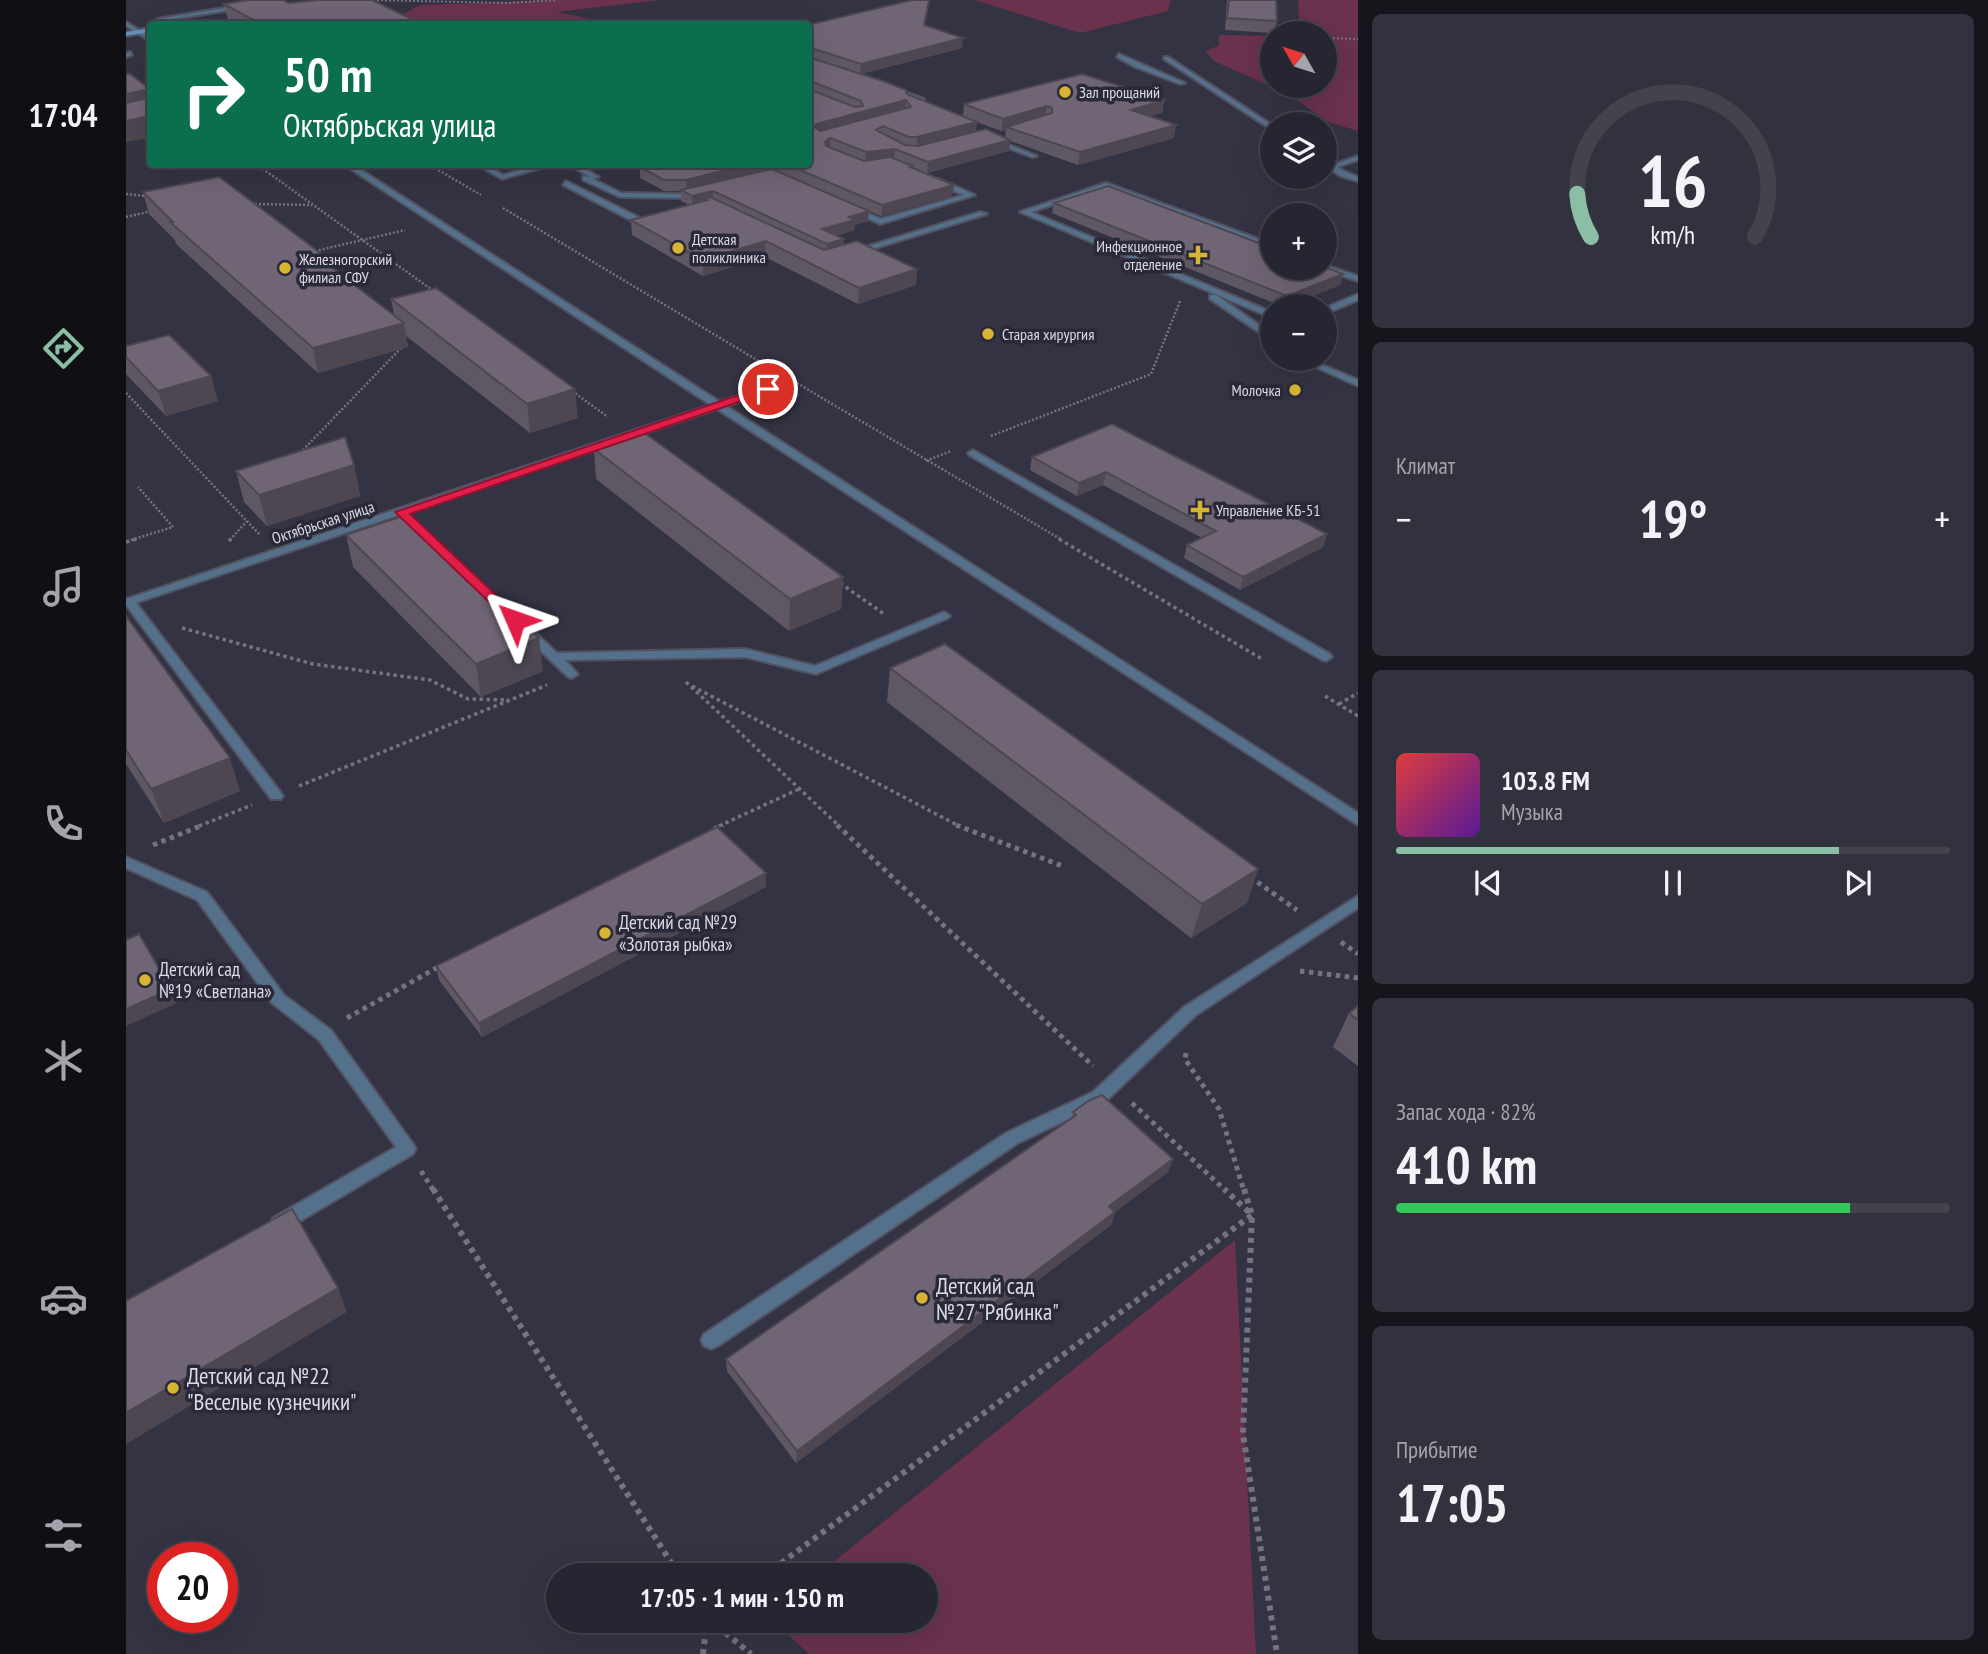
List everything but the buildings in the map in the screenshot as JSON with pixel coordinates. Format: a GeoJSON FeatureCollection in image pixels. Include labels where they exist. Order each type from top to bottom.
{"type":"FeatureCollection","features":[{"type":"Feature","properties":{"kind":"street"},"geometry":{"type":"LineString","coordinates":[[1208,0],[1223,1]]}},
{"type":"Feature","properties":{"kind":"street"},"geometry":{"type":"LineString","coordinates":[[160,19],[249,6]]}},
{"type":"Feature","properties":{"kind":"street"},"geometry":{"type":"LineString","coordinates":[[126,24],[147,37]]}},
{"type":"Feature","properties":{"kind":"street"},"geometry":{"type":"LineString","coordinates":[[126,34],[147,30]]}},
{"type":"Feature","properties":{"kind":"street"},"geometry":{"type":"LineString","coordinates":[[1119,56],[1136,66],[1182,83]]}},
{"type":"Feature","properties":{"kind":"street"},"geometry":{"type":"LineString","coordinates":[[1166,58],[1260,120]]}},
{"type":"Feature","properties":{"kind":"street"},"geometry":{"type":"LineString","coordinates":[[883,86],[921,102],[909,102]]}},
{"type":"Feature","properties":{"kind":"street"},"geometry":{"type":"LineString","coordinates":[[1001,136],[991,133],[981,135],[1034,156]]}},
{"type":"Feature","properties":{"kind":"street"},"geometry":{"type":"LineString","coordinates":[[1337,162],[1358,158]]}},
{"type":"Feature","properties":{"kind":"street"},"geometry":{"type":"LineString","coordinates":[[352,168],[1358,820]]}},
{"type":"Feature","properties":{"kind":"street"},"geometry":{"type":"LineString","coordinates":[[486,168],[502,177],[537,168]]}},
{"type":"Feature","properties":{"kind":"street"},"geometry":{"type":"LineString","coordinates":[[577,168],[620,195],[687,196],[712,190]]}},
{"type":"Feature","properties":{"kind":"street"},"geometry":{"type":"LineString","coordinates":[[1337,169],[1358,180]]}},
{"type":"Feature","properties":{"kind":"street"},"geometry":{"type":"LineString","coordinates":[[844,206],[880,222],[971,195],[926,177]]}},
{"type":"Feature","properties":{"kind":"street"},"geometry":{"type":"LineString","coordinates":[[566,183],[645,224],[659,220]]}},
{"type":"Feature","properties":{"kind":"street"},"geometry":{"type":"LineString","coordinates":[[1260,243],[1106,185],[1024,212],[1260,310]]}},
{"type":"Feature","properties":{"kind":"street"},"geometry":{"type":"LineString","coordinates":[[838,257],[983,214]]}},
{"type":"Feature","properties":{"kind":"street"},"geometry":{"type":"LineString","coordinates":[[1337,271],[1358,279]]}},
{"type":"Feature","properties":{"kind":"street"},"geometry":{"type":"LineString","coordinates":[[1188,280],[1260,329]]}},
{"type":"Feature","properties":{"kind":"street"},"geometry":{"type":"LineString","coordinates":[[1337,306],[1358,297]]}},
{"type":"Feature","properties":{"kind":"street"},"geometry":{"type":"LineString","coordinates":[[1330,371],[1358,383]]}},
{"type":"Feature","properties":{"kind":"street","name":"Октябрьская улица"},"geometry":{"type":"LineString","coordinates":[[128,603],[405,516],[632,434],[768,389]]}},
{"type":"Feature","properties":{"kind":"street"},"geometry":{"type":"LineString","coordinates":[[968,450],[1326,657]]}},
{"type":"Feature","properties":{"kind":"street"},"geometry":{"type":"LineString","coordinates":[[128,603],[143,619],[276,796]]}},
{"type":"Feature","properties":{"kind":"street"},"geometry":{"type":"LineString","coordinates":[[555,657],[745,653],[816,670],[944,616]]}},
{"type":"Feature","properties":{"kind":"street"},"geometry":{"type":"LineString","coordinates":[[515,620],[572,674]]}},
{"type":"Feature","properties":{"kind":"street"},"geometry":{"type":"LineString","coordinates":[[126,862],[202,896],[278,999],[325,1035],[407,1150],[264,1232]]}},
{"type":"Feature","properties":{"kind":"street"},"geometry":{"type":"LineString","coordinates":[[711,1340],[1012,1138],[1099,1097],[1190,1011],[1358,901]]}},
{"type":"Feature","properties":{"kind":"path"},"geometry":{"type":"LineString","coordinates":[[365,0],[509,3],[556,0]]}},
{"type":"Feature","properties":{"kind":"path"},"geometry":{"type":"LineString","coordinates":[[1337,39],[1358,40]]}},
{"type":"Feature","properties":{"kind":"path"},"geometry":{"type":"LineString","coordinates":[[261,168],[445,300]]}},
{"type":"Feature","properties":{"kind":"path"},"geometry":{"type":"LineString","coordinates":[[435,168],[481,195]]}},
{"type":"Feature","properties":{"kind":"path"},"geometry":{"type":"LineString","coordinates":[[126,194],[148,196]]}},
{"type":"Feature","properties":{"kind":"path"},"geometry":{"type":"LineString","coordinates":[[244,204],[312,205]]}},
{"type":"Feature","properties":{"kind":"path"},"geometry":{"type":"LineString","coordinates":[[503,208],[772,369]]}},
{"type":"Feature","properties":{"kind":"path"},"geometry":{"type":"LineString","coordinates":[[126,217],[162,209]]}},
{"type":"Feature","properties":{"kind":"path"},"geometry":{"type":"LineString","coordinates":[[307,253],[435,222]]}},
{"type":"Feature","properties":{"kind":"path"},"geometry":{"type":"LineString","coordinates":[[988,437],[1152,374],[1188,280]]}},
{"type":"Feature","properties":{"kind":"path"},"geometry":{"type":"LineString","coordinates":[[297,456],[404,345]]}},
{"type":"Feature","properties":{"kind":"path"},"geometry":{"type":"LineString","coordinates":[[381,354],[381,368]]}},
{"type":"Feature","properties":{"kind":"path"},"geometry":{"type":"LineString","coordinates":[[784,376],[1262,659]]}},
{"type":"Feature","properties":{"kind":"path"},"geometry":{"type":"LineString","coordinates":[[569,389],[632,434]]}},
{"type":"Feature","properties":{"kind":"path"},"geometry":{"type":"LineString","coordinates":[[126,393],[263,538]]}},
{"type":"Feature","properties":{"kind":"path"},"geometry":{"type":"LineString","coordinates":[[925,461],[968,450]]}},
{"type":"Feature","properties":{"kind":"path"},"geometry":{"type":"LineString","coordinates":[[126,542],[173,527],[138,487]]}},
{"type":"Feature","properties":{"kind":"path"},"geometry":{"type":"LineString","coordinates":[[226,545],[247,521]]}},
{"type":"Feature","properties":{"kind":"path"},"geometry":{"type":"LineString","coordinates":[[839,582],[907,631]]}},
{"type":"Feature","properties":{"kind":"path"},"geometry":{"type":"LineString","coordinates":[[143,619],[313,664],[430,680],[468,699],[514,701]]}},
{"type":"Feature","properties":{"kind":"path"},"geometry":{"type":"LineString","coordinates":[[151,846],[514,701],[572,674]]}},
{"type":"Feature","properties":{"kind":"path"},"geometry":{"type":"LineString","coordinates":[[673,681],[686,682],[962,828],[1065,867]]}},
{"type":"Feature","properties":{"kind":"path"},"geometry":{"type":"LineString","coordinates":[[686,682],[1252,1215]]}},
{"type":"Feature","properties":{"kind":"path"},"geometry":{"type":"LineString","coordinates":[[1339,704],[1358,693]]}},
{"type":"Feature","properties":{"kind":"path"},"geometry":{"type":"LineString","coordinates":[[1325,696],[1358,716]]}},
{"type":"Feature","properties":{"kind":"path"},"geometry":{"type":"LineString","coordinates":[[708,832],[799,789]]}},
{"type":"Feature","properties":{"kind":"path"},"geometry":{"type":"LineString","coordinates":[[1241,870],[1358,954]]}},
{"type":"Feature","properties":{"kind":"path"},"geometry":{"type":"LineString","coordinates":[[325,1035],[361,1008],[446,964]]}},
{"type":"Feature","properties":{"kind":"path"},"geometry":{"type":"LineString","coordinates":[[1258,965],[1358,978]]}},
{"type":"Feature","properties":{"kind":"path"},"geometry":{"type":"LineString","coordinates":[[1190,1011],[1185,1059],[1219,1110],[1252,1215],[1243,1434],[1277,1654]]}},
{"type":"Feature","properties":{"kind":"path"},"geometry":{"type":"LineString","coordinates":[[407,1150],[671,1563]]}},
{"type":"Feature","properties":{"kind":"path"},"geometry":{"type":"LineString","coordinates":[[781,1563],[1252,1215]]}},
{"type":"Feature","properties":{"kind":"path"},"geometry":{"type":"LineString","coordinates":[[703,1654],[706,1633]]}},
{"type":"Feature","properties":{"kind":"path"},"geometry":{"type":"LineString","coordinates":[[724,1633],[751,1654]]}},
{"type":"Feature","properties":{"kind":"shaded area"},"geometry":{"type":"Polygon","coordinates":[[[556,0],[660,0],[557,12],[600,21],[415,21],[400,16],[420,5],[556,0]]]}},
{"type":"Feature","properties":{"kind":"shaded area"},"geometry":{"type":"Polygon","coordinates":[[[975,0],[1171,0],[1168,11],[1080,33],[975,0]]]}},
{"type":"Feature","properties":{"kind":"shaded area"},"geometry":{"type":"Polygon","coordinates":[[[1298,0],[1358,0],[1358,131],[1337,125],[1337,112],[1314,112],[1295,98],[1337,98],[1337,21],[1299,21],[1298,0]]]}},
{"type":"Feature","properties":{"kind":"shaded area"},"geometry":{"type":"Polygon","coordinates":[[[1219,35],[1260,36],[1260,82],[1216,62],[1205,52],[1219,45],[1219,35]]]}},
{"type":"Feature","properties":{"kind":"shaded area"},"geometry":{"type":"Polygon","coordinates":[[[1235,1240],[1256,1654],[809,1654],[786,1633],[938,1633],[938,1563],[832,1563],[1235,1240]]]}},
{"type":"Feature","properties":{"kind":"place","name":"Зал прощаний"},"geometry":{"type":"Point","coordinates":[1065,92]}},
{"type":"Feature","properties":{"kind":"place","name":"Детская поликлиника"},"geometry":{"type":"Point","coordinates":[678,248]}},
{"type":"Feature","properties":{"kind":"place","name":"Инфекционное отделение"},"geometry":{"type":"Point","coordinates":[1198,255]}},
{"type":"Feature","properties":{"kind":"place","name":"Железногорский филиал СФУ"},"geometry":{"type":"Point","coordinates":[285,268]}},
{"type":"Feature","properties":{"kind":"place","name":"Старая хирургия"},"geometry":{"type":"Point","coordinates":[988,334]}},
{"type":"Feature","properties":{"kind":"place","name":"Молочка"},"geometry":{"type":"Point","coordinates":[1295,390]}},
{"type":"Feature","properties":{"kind":"place","name":"Управление КБ-51"},"geometry":{"type":"Point","coordinates":[1200,510]}},
{"type":"Feature","properties":{"kind":"place","name":"Детский сад №29 «Золотая рыбка»"},"geometry":{"type":"Point","coordinates":[605,933]}},
{"type":"Feature","properties":{"kind":"place","name":"Детский сад №19 «Светлана»"},"geometry":{"type":"Point","coordinates":[145,980]}},
{"type":"Feature","properties":{"kind":"place","name":"Детский сад №27 \"Рябинка\""},"geometry":{"type":"Point","coordinates":[922,1298]}},
{"type":"Feature","properties":{"kind":"place","name":"Детский сад №22 \"Веселые кузнечики\""},"geometry":{"type":"Point","coordinates":[173,1388]}},
{"type":"Feature","properties":{"kind":"route"},"geometry":{"type":"LineString","coordinates":[[515,620],[401,512],[768,389]]}}]}
